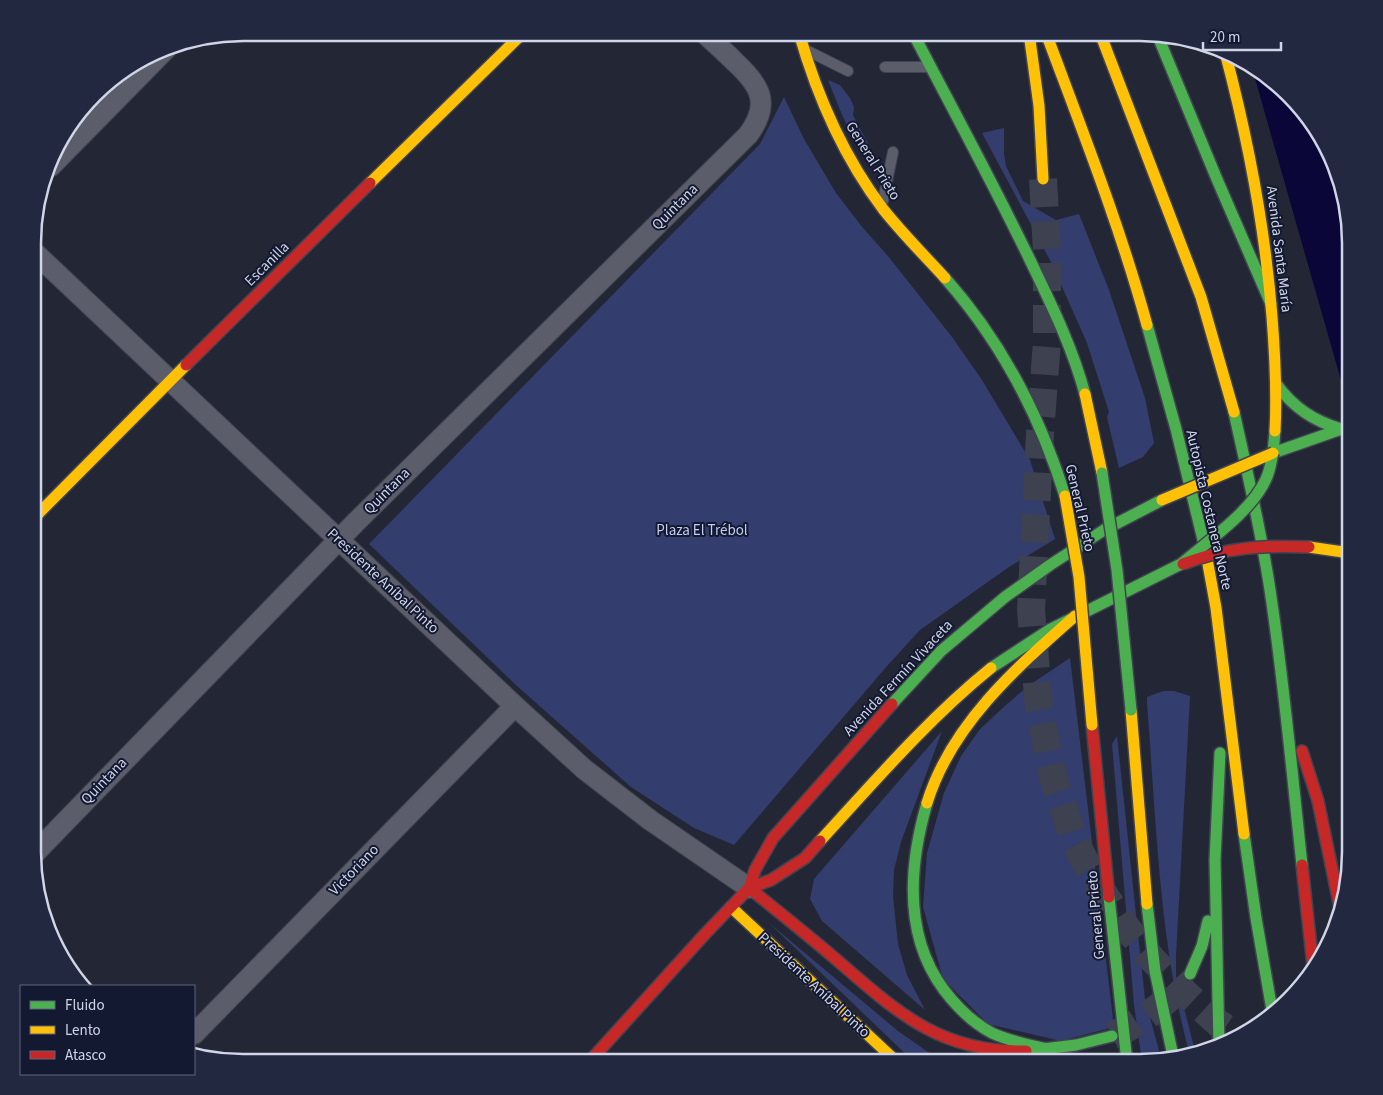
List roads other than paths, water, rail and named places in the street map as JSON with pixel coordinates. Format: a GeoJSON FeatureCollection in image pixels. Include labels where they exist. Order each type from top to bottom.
{"type":"FeatureCollection","features":[{"type":"Feature","properties":{"kind":"main road","name":"Escanilla"},"geometry":{"type":"LineString","coordinates":[[41,511],[170,380],[515,41]]}},
{"type":"Feature","properties":{"kind":"main road","name":"General Prieto"},"geometry":{"type":"LineString","coordinates":[[801,41],[820,98],[862,178],[882,207],[946,279],[974,315],[1029,403],[1064,496],[1074,541],[1079,577],[1114,961],[1126,1054]]}},
{"type":"Feature","properties":{"kind":"main road","name":"General Prieto"},"geometry":{"type":"LineString","coordinates":[[917,41],[1012,223],[1065,334],[1078,369],[1090,414],[1102,473],[1117,570],[1131,710],[1145,890],[1156,972],[1165,1025],[1172,1051]]}},
{"type":"Feature","properties":{"kind":"main road"},"geometry":{"type":"LineString","coordinates":[[1030,41],[1040,106],[1043,179]]}},
{"type":"Feature","properties":{"kind":"main road","name":"Autopista Costanera Norte"},"geometry":{"type":"LineString","coordinates":[[1049,41],[1109,203],[1133,274],[1204,542],[1216,608],[1250,878],[1271,1005]]}},
{"type":"Feature","properties":{"kind":"main road"},"geometry":{"type":"LineString","coordinates":[[1103,41],[1201,297],[1220,362],[1248,475],[1270,589],[1285,706],[1312,957]]}},
{"type":"Feature","properties":{"kind":"main road"},"geometry":{"type":"LineString","coordinates":[[1161,43],[1272,304]]}},
{"type":"Feature","properties":{"kind":"main road","name":"Avenida Santa María"},"geometry":{"type":"LineString","coordinates":[[1181,564],[1244,510],[1257,496],[1267,478],[1274,453],[1277,385],[1272,304],[1258,193],[1247,138],[1227,61]]}},
{"type":"Feature","properties":{"kind":"main road"},"geometry":{"type":"LineString","coordinates":[[1277,385],[1293,406],[1315,421],[1342,426]]}},
{"type":"Feature","properties":{"kind":"main road","name":"Avenida Fermín Vivaceta"},"geometry":{"type":"LineString","coordinates":[[596,1054],[749,888],[773,838],[873,725],[941,651],[1004,597],[1104,530],[1162,500],[1274,453],[1342,429]]}},
{"type":"Feature","properties":{"kind":"main road"},"geometry":{"type":"LineString","coordinates":[[1181,564],[1233,548],[1277,544],[1342,552]]}},
{"type":"Feature","properties":{"kind":"main road","name":"Avenida Fermín Vivaceta"},"geometry":{"type":"LineString","coordinates":[[749,888],[771,880],[805,858],[918,734],[969,686],[1024,646],[1075,616],[1181,564]]}},
{"type":"Feature","properties":{"kind":"main road"},"geometry":{"type":"LineString","coordinates":[[1046,1048],[998,1036],[979,1025],[959,1009],[930,972],[920,948],[912,898],[913,868],[919,834],[934,784],[952,749],[979,711],[1004,683],[1038,648],[1075,616]]}},
{"type":"Feature","properties":{"kind":"main road"},"geometry":{"type":"LineString","coordinates":[[1220,1037],[1215,860],[1224,674]]}},
{"type":"Feature","properties":{"kind":"main road"},"geometry":{"type":"LineString","coordinates":[[1285,706],[1318,800],[1337,894]]}},
{"type":"Feature","properties":{"kind":"main road"},"geometry":{"type":"LineString","coordinates":[[1190,974],[1198,957],[1206,931],[1215,860]]}},
{"type":"Feature","properties":{"kind":"main road"},"geometry":{"type":"LineString","coordinates":[[749,888],[892,1005],[926,1028],[960,1043],[979,1048],[1009,1051],[1086,1045],[1112,1036]]}},
{"type":"Feature","properties":{"kind":"main road","name":"Presidente Aníbal Pinto"},"geometry":{"type":"LineString","coordinates":[[731,907],[889,1054]]}},
{"type":"Feature","properties":{"kind":"street","name":"Quintana"},"geometry":{"type":"LineString","coordinates":[[41,847],[339,540],[748,135],[758,119],[761,109],[759,90],[748,74],[713,41]]}},
{"type":"Feature","properties":{"kind":"street"},"geometry":{"type":"LineString","coordinates":[[61,155],[152,63]]}},
{"type":"Feature","properties":{"kind":"street","name":"Presidente Aníbal Pinto"},"geometry":{"type":"LineString","coordinates":[[41,259],[584,769],[650,820],[749,888]]}},
{"type":"Feature","properties":{"kind":"street","name":"Victoriano"},"geometry":{"type":"LineString","coordinates":[[195,1033],[515,706]]}},
{"type":"Feature","properties":{"kind":"lane"},"geometry":{"type":"LineString","coordinates":[[803,48],[848,71]]}},
{"type":"Feature","properties":{"kind":"lane"},"geometry":{"type":"LineString","coordinates":[[885,67],[930,67]]}},
{"type":"Feature","properties":{"kind":"lane"},"geometry":{"type":"LineString","coordinates":[[882,207],[893,152]]}},
{"type":"Feature","properties":{"kind":"tunnel"},"geometry":{"type":"LineString","coordinates":[[1043,179],[1047,252],[1047,342],[1040,433],[1031,610],[1039,708],[1054,781],[1076,844],[1098,885],[1123,923],[1152,959],[1184,992],[1218,1023],[1231,1032]]}},
{"type":"Feature","properties":{"kind":"tunnel"},"geometry":{"type":"LineString","coordinates":[[1112,1036],[1147,1016],[1178,989]]}},
{"type":"Feature","properties":{"kind":"park label","name":"Plaza El Trébol"},"geometry":{"type":"Point","coordinates":[702,530]}}]}
